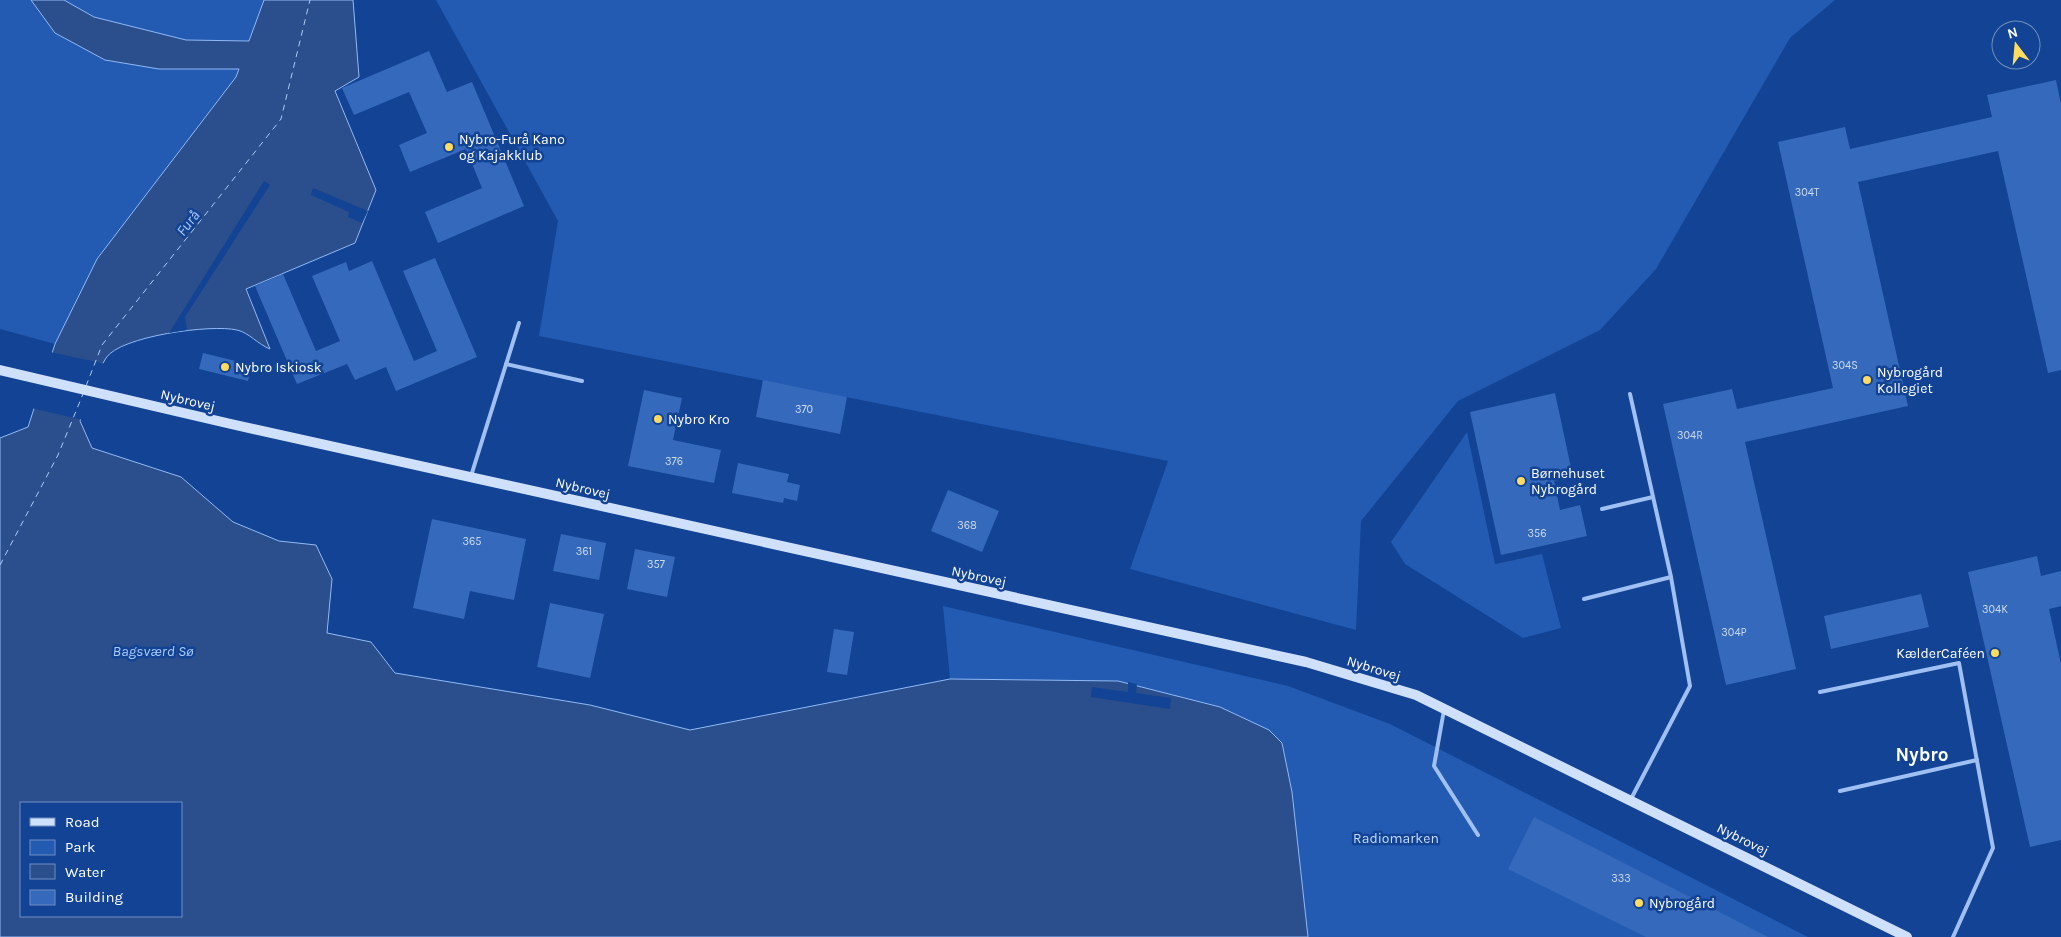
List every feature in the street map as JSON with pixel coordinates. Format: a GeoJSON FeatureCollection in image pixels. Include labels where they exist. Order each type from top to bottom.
{"type":"FeatureCollection","features":[{"type":"Feature","properties":{"kind":"street","name":"Nybrovej"},"geometry":{"type":"LineString","coordinates":[[0,370],[123,400],[1306,662],[1416,695],[1631,799],[1907,937]]}},
{"type":"Feature","properties":{"kind":"lane"},"geometry":{"type":"LineString","coordinates":[[471,477],[519,323]]}},
{"type":"Feature","properties":{"kind":"lane"},"geometry":{"type":"LineString","coordinates":[[506,364],[582,381]]}},
{"type":"Feature","properties":{"kind":"lane"},"geometry":{"type":"LineString","coordinates":[[1630,394],[1671,577],[1690,686],[1631,799]]}},
{"type":"Feature","properties":{"kind":"lane"},"geometry":{"type":"LineString","coordinates":[[1602,509],[1653,497]]}},
{"type":"Feature","properties":{"kind":"lane"},"geometry":{"type":"LineString","coordinates":[[1584,599],[1671,577]]}},
{"type":"Feature","properties":{"kind":"lane"},"geometry":{"type":"LineString","coordinates":[[1820,692],[1958,663],[1993,848],[1953,937]]}},
{"type":"Feature","properties":{"kind":"lane"},"geometry":{"type":"LineString","coordinates":[[1444,708],[1434,766],[1478,835]]}},
{"type":"Feature","properties":{"kind":"lane"},"geometry":{"type":"LineString","coordinates":[[1840,791],[1977,760]]}},
{"type":"Feature","properties":{"kind":"green space"},"geometry":{"type":"Polygon","coordinates":[[[0,0],[31,0],[37,6],[221,68],[239,68],[236,77],[97,259],[55,344],[0,329],[0,0]]]}},
{"type":"Feature","properties":{"kind":"green space"},"geometry":{"type":"Polygon","coordinates":[[[64,0],[264,0],[249,41],[186,40],[94,17],[64,0]]]}},
{"type":"Feature","properties":{"kind":"green space"},"geometry":{"type":"Polygon","coordinates":[[[436,0],[1835,0],[1790,38],[1656,269],[1600,330],[1458,401],[1361,521],[1356,630],[1130,569],[1168,461],[539,336],[558,221],[436,0]]]}},
{"type":"Feature","properties":{"kind":"green space"},"geometry":{"type":"Polygon","coordinates":[[[1467,432],[1495,564],[1542,554],[1561,628],[1523,638],[1405,564],[1391,542],[1467,432]]]}},
{"type":"Feature","properties":{"kind":"green space","name":"Radiomarken"},"geometry":{"type":"Polygon","coordinates":[[[943,606],[1288,686],[1390,724],[1808,937],[1308,937],[1292,792],[1282,743],[1118,681],[950,679],[943,606]]]}},
{"type":"Feature","properties":{"kind":"water","name":"Bagsværd Sø"},"geometry":{"type":"Polygon","coordinates":[[[31,0],[64,0],[94,17],[186,40],[249,41],[264,0],[353,0],[359,77],[335,91],[376,190],[355,243],[246,289],[270,349],[241,331],[225,329],[188,330],[129,343],[115,350],[102,364],[80,421],[92,448],[181,477],[233,522],[279,541],[316,545],[332,579],[327,633],[371,642],[395,673],[590,705],[690,730],[950,679],[1118,681],[1220,707],[1269,730],[1282,743],[1292,792],[1308,937],[0,937],[0,438],[28,427],[55,344],[97,259],[236,77],[239,69],[159,69],[105,60],[55,33],[31,0]]]}},
{"type":"Feature","properties":{"kind":"pier"},"geometry":{"type":"Polygon","coordinates":[[[264,181],[270,185],[185,317],[187,330],[169,333],[264,181]]]}},
{"type":"Feature","properties":{"kind":"pier"},"geometry":{"type":"Polygon","coordinates":[[[313,188],[368,211],[362,223],[348,217],[349,212],[311,195],[313,188]]]}},
{"type":"Feature","properties":{"kind":"pier"},"geometry":{"type":"Polygon","coordinates":[[[50,352],[106,364],[83,420],[31,408],[50,352]]]}},
{"type":"Feature","properties":{"kind":"pier"},"geometry":{"type":"Polygon","coordinates":[[[1128,682],[1137,684],[1136,693],[1171,698],[1170,709],[1091,697],[1092,687],[1128,692],[1128,682]]]}},
{"type":"Feature","properties":{"kind":"building","name":"Nybro-Furå Kano og Kajakklub"},"geometry":{"type":"Polygon","coordinates":[[[429,51],[447,92],[472,82],[524,206],[438,243],[425,212],[482,188],[466,149],[410,172],[399,145],[427,133],[409,92],[354,115],[342,88],[429,51]]]}},
{"type":"Feature","properties":{"kind":"building","name":"Nybrogård Kollegiet"},"geometry":{"type":"Polygon","coordinates":[[[2056,80],[2061,104],[2061,370],[2048,373],[1998,151],[1858,182],[1908,406],[1745,442],[1796,669],[1726,685],[1663,404],[1732,389],[1737,409],[1833,388],[1778,142],[1845,127],[1850,149],[1992,117],[1987,95],[2056,80]]]}},
{"type":"Feature","properties":{"kind":"building"},"geometry":{"type":"Polygon","coordinates":[[[435,258],[477,357],[396,391],[386,367],[355,380],[347,364],[297,384],[255,286],[283,274],[316,351],[340,341],[312,276],[346,262],[349,271],[372,261],[414,361],[437,351],[403,271],[435,258]]]}},
{"type":"Feature","properties":{"kind":"building","name":"Nybro Iskiosk"},"geometry":{"type":"Polygon","coordinates":[[[203,353],[252,365],[248,381],[199,369],[203,353]]]}},
{"type":"Feature","properties":{"kind":"building"},"geometry":{"type":"Polygon","coordinates":[[[763,380],[847,397],[840,434],[756,417],[763,380]]]}},
{"type":"Feature","properties":{"kind":"building","name":"Nybro Kro"},"geometry":{"type":"Polygon","coordinates":[[[644,390],[682,398],[673,440],[721,450],[714,483],[628,466],[644,390]]]}},
{"type":"Feature","properties":{"kind":"building"},"geometry":{"type":"Polygon","coordinates":[[[1555,393],[1573,477],[1554,481],[1560,510],[1580,505],[1587,536],[1501,555],[1470,412],[1555,393]]]}},
{"type":"Feature","properties":{"kind":"building"},"geometry":{"type":"Polygon","coordinates":[[[738,463],[789,474],[787,482],[800,485],[797,501],[784,498],[783,503],[732,493],[738,463]]]}},
{"type":"Feature","properties":{"kind":"building"},"geometry":{"type":"Polygon","coordinates":[[[948,490],[999,511],[982,552],[931,531],[948,490]]]}},
{"type":"Feature","properties":{"kind":"building"},"geometry":{"type":"Polygon","coordinates":[[[432,519],[526,539],[514,600],[470,591],[464,619],[413,608],[432,519]]]}},
{"type":"Feature","properties":{"kind":"building"},"geometry":{"type":"Polygon","coordinates":[[[561,534],[606,543],[599,580],[553,571],[561,534]]]}},
{"type":"Feature","properties":{"kind":"building"},"geometry":{"type":"Polygon","coordinates":[[[635,549],[675,557],[667,597],[627,589],[635,549]]]}},
{"type":"Feature","properties":{"kind":"building"},"geometry":{"type":"Polygon","coordinates":[[[2037,556],[2041,576],[2061,571],[2061,606],[2049,609],[2061,664],[2061,840],[2030,847],[1968,572],[2037,556]]]}},
{"type":"Feature","properties":{"kind":"building"},"geometry":{"type":"Polygon","coordinates":[[[1921,594],[1929,627],[1831,649],[1824,616],[1921,594]]]}},
{"type":"Feature","properties":{"kind":"building"},"geometry":{"type":"Polygon","coordinates":[[[550,603],[604,614],[590,678],[537,667],[550,603]]]}},
{"type":"Feature","properties":{"kind":"building"},"geometry":{"type":"Polygon","coordinates":[[[834,629],[854,632],[847,675],[827,672],[834,629]]]}},
{"type":"Feature","properties":{"kind":"building","name":"Nybrogård"},"geometry":{"type":"Polygon","coordinates":[[[1534,817],[1768,937],[1646,937],[1508,869],[1534,817]]]}},
{"type":"Feature","properties":{"kind":"ferry route"},"geometry":{"type":"LineString","coordinates":[[86,386],[102,345],[281,119],[310,0]]}},
{"type":"Feature","properties":{"kind":"ferry route"},"geometry":{"type":"LineString","coordinates":[[0,565],[58,455],[83,394]]}},
{"type":"Feature","properties":{"kind":"place","name":"Nybro-Furå Kano og Kajakklub"},"geometry":{"type":"Point","coordinates":[449,147]}},
{"type":"Feature","properties":{"kind":"place","name":"Nybro Iskiosk"},"geometry":{"type":"Point","coordinates":[225,367]}},
{"type":"Feature","properties":{"kind":"place","name":"Nybrogård Kollegiet"},"geometry":{"type":"Point","coordinates":[1867,380]}},
{"type":"Feature","properties":{"kind":"place","name":"Nybro Kro"},"geometry":{"type":"Point","coordinates":[658,419]}},
{"type":"Feature","properties":{"kind":"place","name":"Børnehuset Nybrogård"},"geometry":{"type":"Point","coordinates":[1521,481]}},
{"type":"Feature","properties":{"kind":"place","name":"KælderCaféen"},"geometry":{"type":"Point","coordinates":[1995,653]}},
{"type":"Feature","properties":{"kind":"place","name":"Nybrogård"},"geometry":{"type":"Point","coordinates":[1639,903]}},
{"type":"Feature","properties":{"kind":"district","name":"Nybro"},"geometry":{"type":"Point","coordinates":[1922,754]}},
{"type":"Feature","properties":{"kind":"water label","name":"Furå"},"geometry":{"type":"Point","coordinates":[188,223]}}]}
